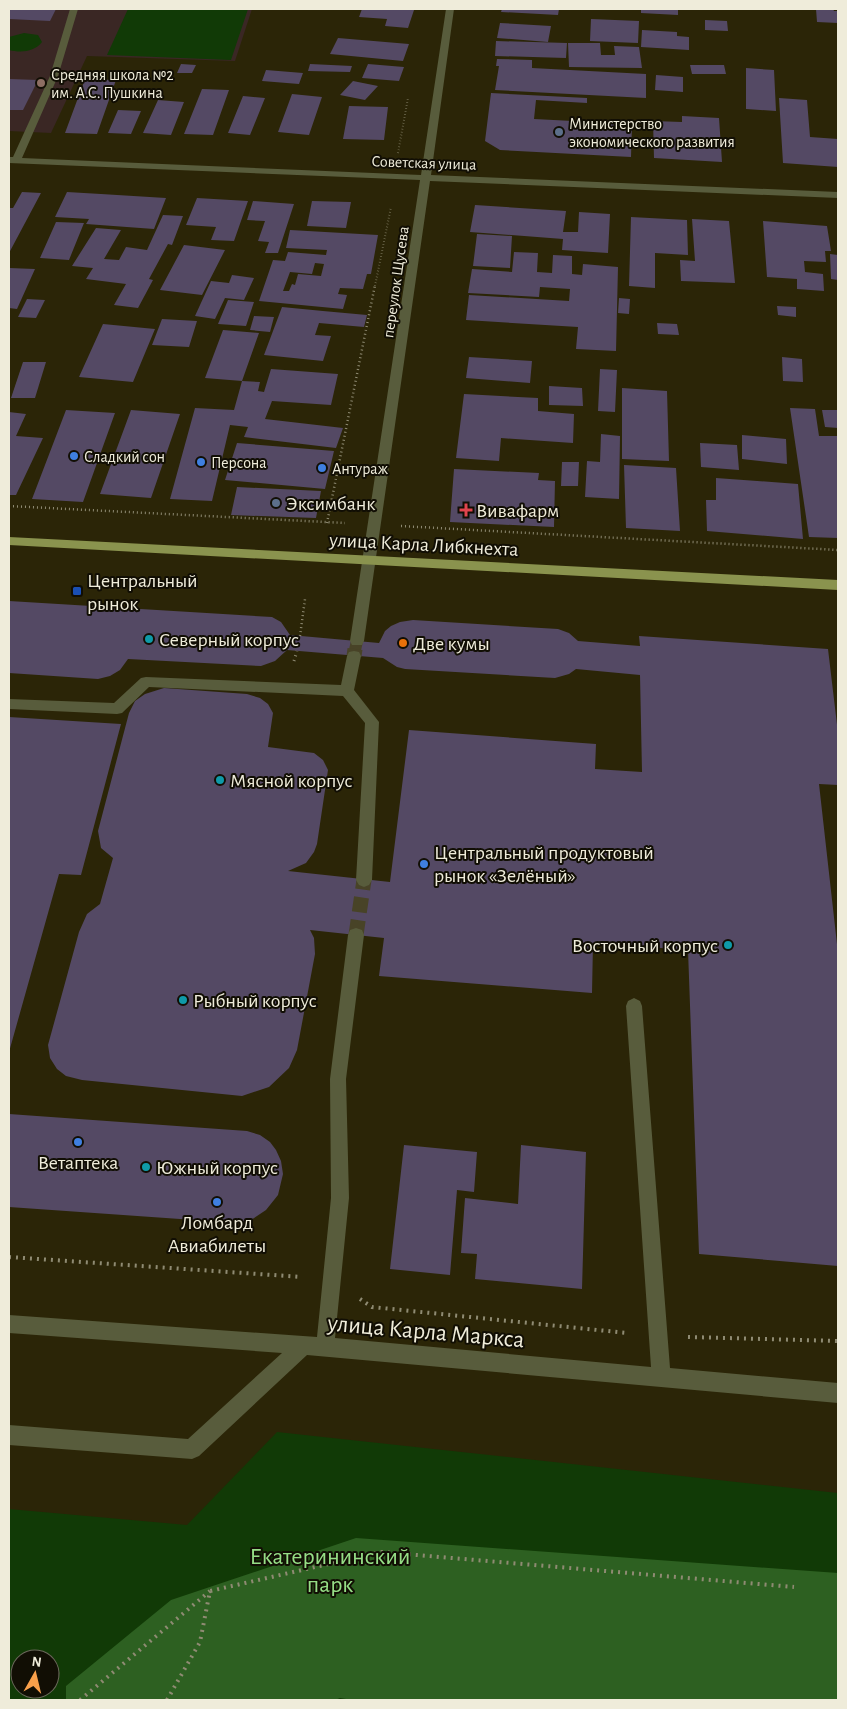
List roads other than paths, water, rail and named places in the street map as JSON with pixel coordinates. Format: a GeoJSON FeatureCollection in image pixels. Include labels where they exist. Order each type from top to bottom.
{"type":"FeatureCollection","features":[{"type":"Feature","properties":{"kind":"main road","name":"улица Карла Либкнехта"},"geometry":{"type":"LineString","coordinates":[[9,541],[838,585]]}},
{"type":"Feature","properties":{"kind":"street"},"geometry":{"type":"LineString","coordinates":[[12,161],[54,76],[74,9]]}},
{"type":"Feature","properties":{"kind":"street","name":"переулок Щусева"},"geometry":{"type":"LineString","coordinates":[[356,641],[370,560],[450,9]]}},
{"type":"Feature","properties":{"kind":"street","name":"Советская улица"},"geometry":{"type":"LineString","coordinates":[[12,161],[427,176],[838,195]]}},
{"type":"Feature","properties":{"kind":"street"},"geometry":{"type":"LineString","coordinates":[[347,691],[354,656]]}},
{"type":"Feature","properties":{"kind":"street"},"geometry":{"type":"LineString","coordinates":[[9,704],[117,709],[146,682],[347,691],[372,722],[364,880]]}},
{"type":"Feature","properties":{"kind":"street"},"geometry":{"type":"LineString","coordinates":[[325,1347],[340,1198],[338,1080],[356,935]]}},
{"type":"Feature","properties":{"kind":"street"},"geometry":{"type":"LineString","coordinates":[[634,1006],[661,1377]]}},
{"type":"Feature","properties":{"kind":"street","name":"улица Карла Маркса"},"geometry":{"type":"LineString","coordinates":[[9,1324],[304,1345],[838,1393]]}},
{"type":"Feature","properties":{"kind":"street"},"geometry":{"type":"LineString","coordinates":[[9,1435],[192,1449],[304,1345]]}},
{"type":"Feature","properties":{"kind":"tunnel"},"geometry":{"type":"LineString","coordinates":[[355,650],[357,641]]}},
{"type":"Feature","properties":{"kind":"tunnel"},"geometry":{"type":"LineString","coordinates":[[354,656],[355,649]]}},
{"type":"Feature","properties":{"kind":"tunnel"},"geometry":{"type":"LineString","coordinates":[[356,935],[364,880]]}},
{"type":"Feature","properties":{"kind":"place","name":"Средняя школа №2 им. А.С. Пушкина"},"geometry":{"type":"Point","coordinates":[41,83]}},
{"type":"Feature","properties":{"kind":"place","name":"Министерство экономического развития"},"geometry":{"type":"Point","coordinates":[559,132]}},
{"type":"Feature","properties":{"kind":"place","name":"Сладкий сон"},"geometry":{"type":"Point","coordinates":[74,456]}},
{"type":"Feature","properties":{"kind":"place","name":"Персона"},"geometry":{"type":"Point","coordinates":[201,462]}},
{"type":"Feature","properties":{"kind":"place","name":"Антураж"},"geometry":{"type":"Point","coordinates":[322,468]}},
{"type":"Feature","properties":{"kind":"place","name":"Эксимбанк"},"geometry":{"type":"Point","coordinates":[276,503]}},
{"type":"Feature","properties":{"kind":"place","name":"Вивафарм"},"geometry":{"type":"Point","coordinates":[466,510]}},
{"type":"Feature","properties":{"kind":"place","name":"Центральный рынок"},"geometry":{"type":"Point","coordinates":[77,591]}},
{"type":"Feature","properties":{"kind":"place","name":"Северный корпус"},"geometry":{"type":"Point","coordinates":[149,639]}},
{"type":"Feature","properties":{"kind":"place","name":"Две кумы"},"geometry":{"type":"Point","coordinates":[403,643]}},
{"type":"Feature","properties":{"kind":"place","name":"Мясной корпус"},"geometry":{"type":"Point","coordinates":[220,780]}},
{"type":"Feature","properties":{"kind":"place","name":"Центральный продуктовый рынок «Зелёный»"},"geometry":{"type":"Point","coordinates":[424,864]}},
{"type":"Feature","properties":{"kind":"place","name":"Восточный корпус"},"geometry":{"type":"Point","coordinates":[728,945]}},
{"type":"Feature","properties":{"kind":"place","name":"Рыбный корпус"},"geometry":{"type":"Point","coordinates":[183,1000]}},
{"type":"Feature","properties":{"kind":"place","name":"Ветаптека"},"geometry":{"type":"Point","coordinates":[78,1142]}},
{"type":"Feature","properties":{"kind":"place","name":"Южный корпус"},"geometry":{"type":"Point","coordinates":[146,1167]}},
{"type":"Feature","properties":{"kind":"place","name":"Ломбард Авиабилеты"},"geometry":{"type":"Point","coordinates":[217,1202]}},
{"type":"Feature","properties":{"kind":"park label","name":"Екатерининский парк"},"geometry":{"type":"Point","coordinates":[330,1570]}}]}
